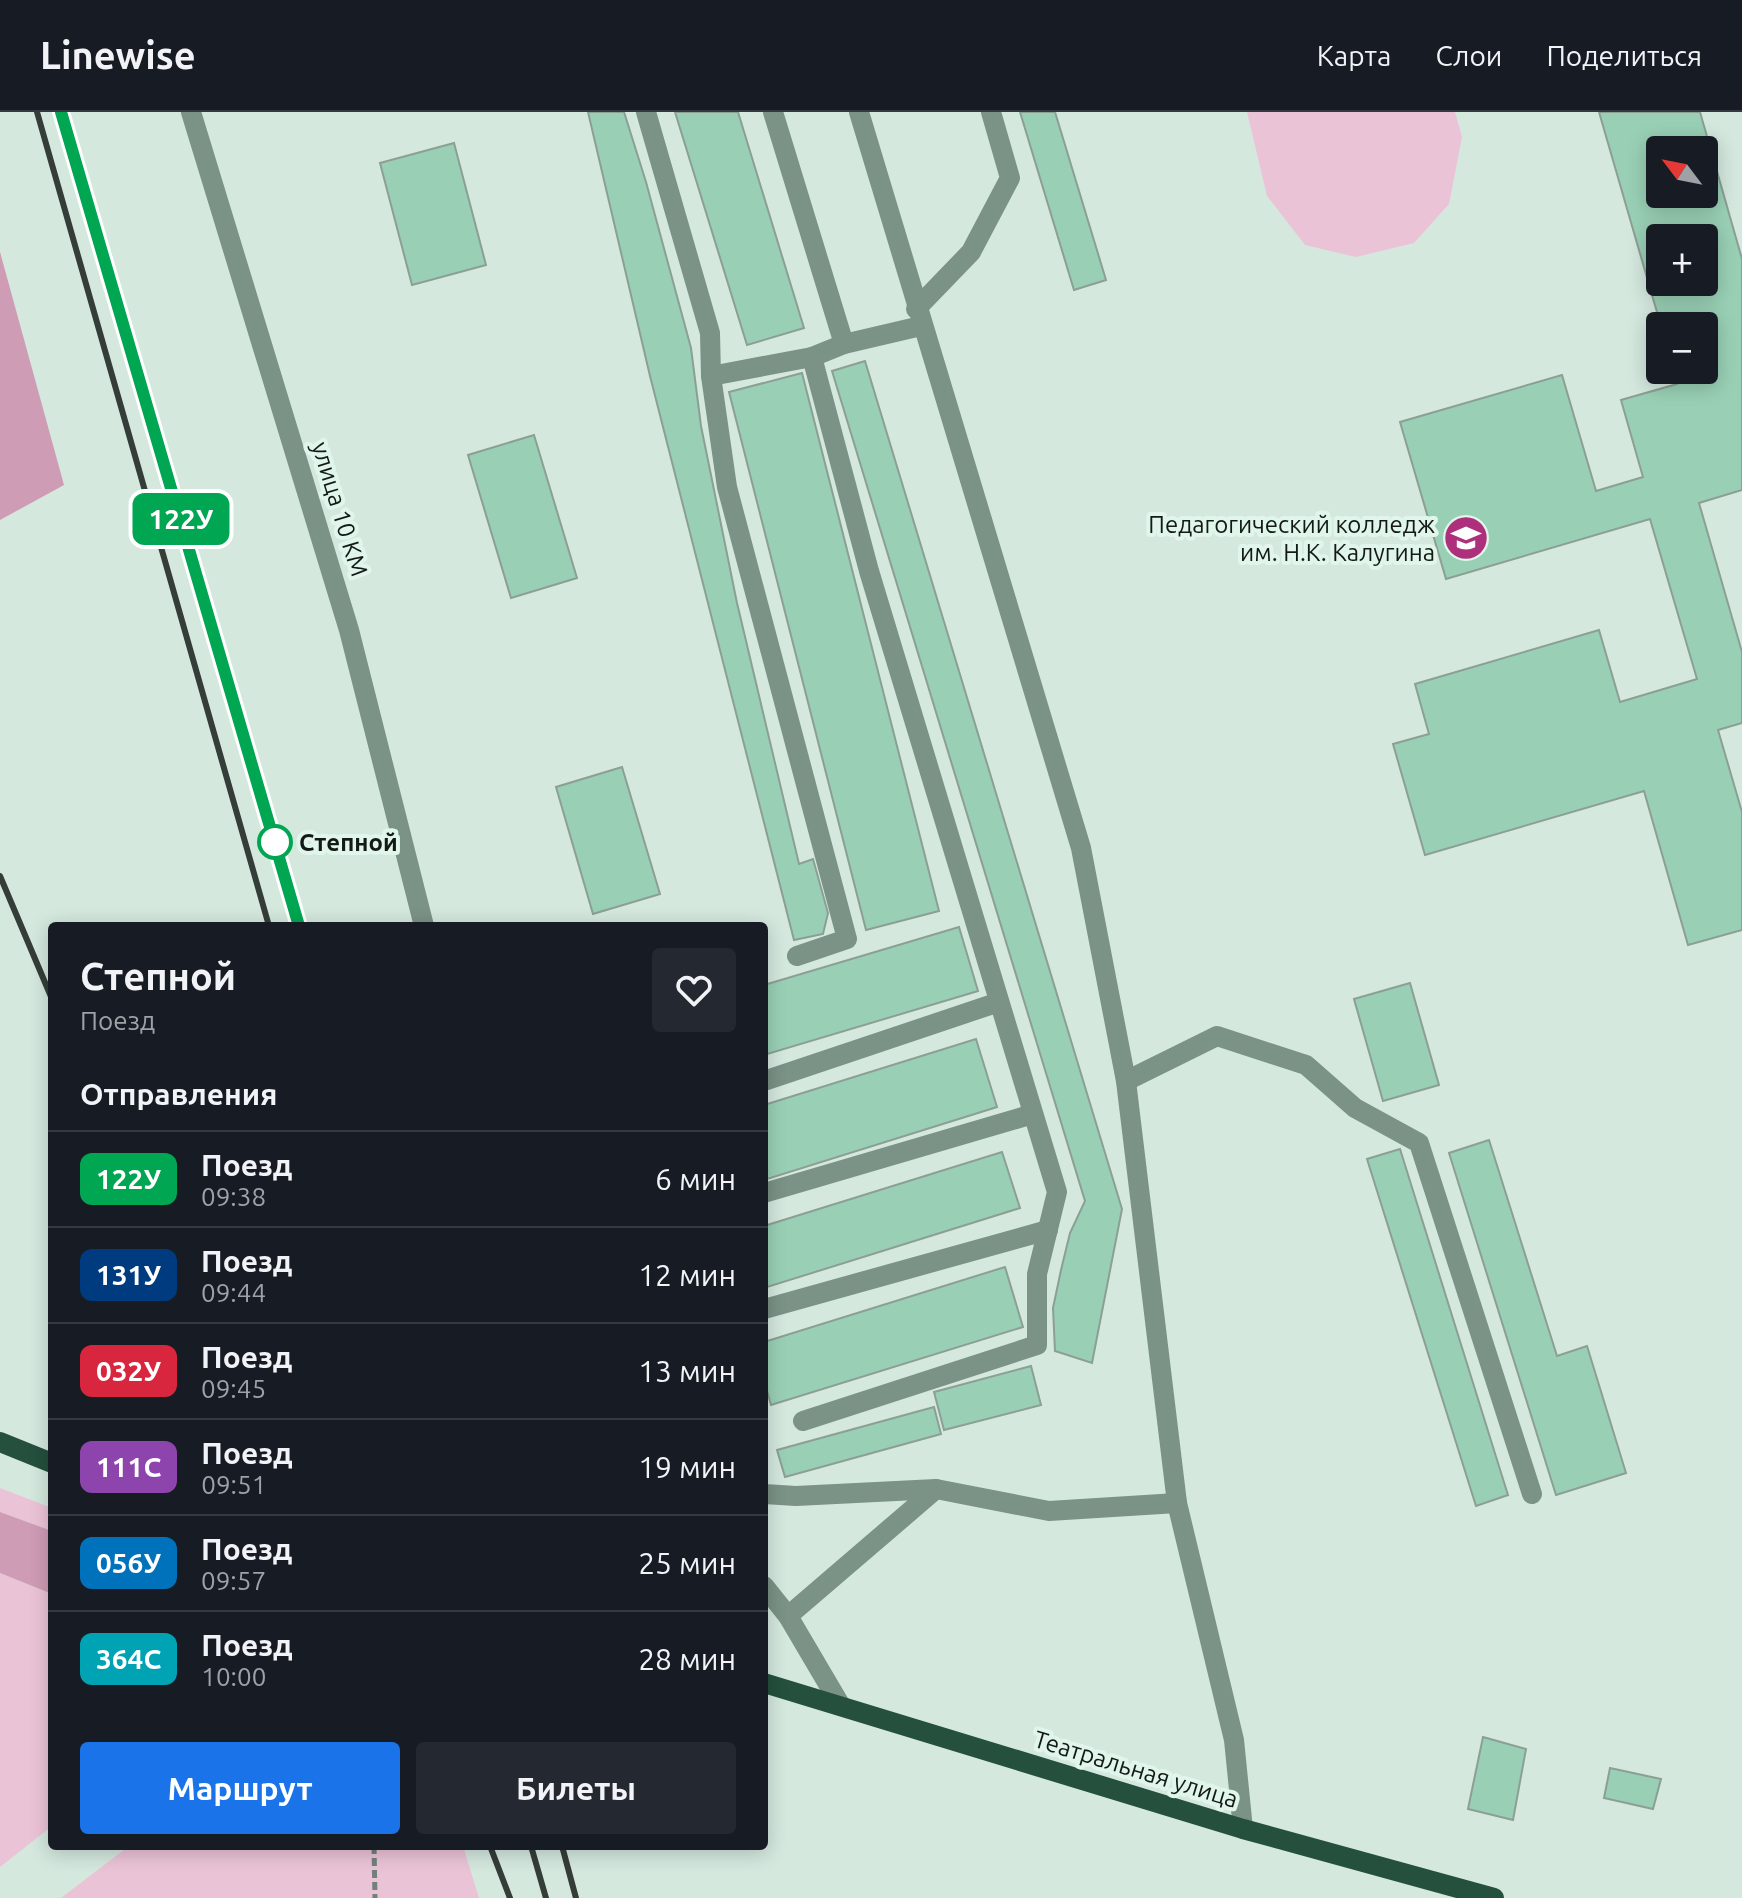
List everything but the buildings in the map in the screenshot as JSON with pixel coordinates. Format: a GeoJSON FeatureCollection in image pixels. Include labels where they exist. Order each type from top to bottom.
{"type":"FeatureCollection","features":[{"type":"Feature","properties":{"kind":"main road"},"geometry":{"type":"LineString","coordinates":[[0,1442],[48,1461]]}},
{"type":"Feature","properties":{"kind":"main road","name":"Театральная улица"},"geometry":{"type":"LineString","coordinates":[[768,1684],[1243,1829],[1494,1898]]}},
{"type":"Feature","properties":{"kind":"street","name":"улица 10 КМ"},"geometry":{"type":"LineString","coordinates":[[191,112],[349,630],[423,922]]}},
{"type":"Feature","properties":{"kind":"street"},"geometry":{"type":"LineString","coordinates":[[646,112],[710,333],[711,376],[727,487],[847,939],[797,956]]}},
{"type":"Feature","properties":{"kind":"street"},"geometry":{"type":"LineString","coordinates":[[773,112],[844,344]]}},
{"type":"Feature","properties":{"kind":"street"},"geometry":{"type":"LineString","coordinates":[[859,112],[1081,848],[1126,1081],[1177,1503],[1234,1740],[1243,1829]]}},
{"type":"Feature","properties":{"kind":"street"},"geometry":{"type":"LineString","coordinates":[[711,376],[812,357],[919,318],[971,252],[1010,178],[991,112]]}},
{"type":"Feature","properties":{"kind":"street"},"geometry":{"type":"LineString","coordinates":[[803,1421],[1037,1345],[1037,1274],[1057,1192],[869,571],[812,357]]}},
{"type":"Feature","properties":{"kind":"street"},"geometry":{"type":"LineString","coordinates":[[768,1080],[999,1002]]}},
{"type":"Feature","properties":{"kind":"street"},"geometry":{"type":"LineString","coordinates":[[1126,1081],[1217,1036],[1306,1065],[1355,1108],[1419,1143],[1532,1494]]}},
{"type":"Feature","properties":{"kind":"street"},"geometry":{"type":"LineString","coordinates":[[768,1192],[1033,1114]]}},
{"type":"Feature","properties":{"kind":"street"},"geometry":{"type":"LineString","coordinates":[[768,1308],[1048,1230]]}},
{"type":"Feature","properties":{"kind":"street"},"geometry":{"type":"LineString","coordinates":[[768,1494],[796,1496],[936,1489],[1049,1511],[1177,1503]]}},
{"type":"Feature","properties":{"kind":"street"},"geometry":{"type":"LineString","coordinates":[[788,1616],[936,1489]]}},
{"type":"Feature","properties":{"kind":"street"},"geometry":{"type":"LineString","coordinates":[[768,1591],[788,1616],[841,1706]]}},
{"type":"Feature","properties":{"kind":"path"},"geometry":{"type":"LineString","coordinates":[[374,1850],[375,1898]]}},
{"type":"Feature","properties":{"kind":"shaded area"},"geometry":{"type":"Polygon","coordinates":[[[1247,112],[1455,112],[1462,137],[1449,204],[1414,243],[1356,257],[1305,245],[1267,196],[1247,112]]]}},
{"type":"Feature","properties":{"kind":"shaded area"},"geometry":{"type":"Polygon","coordinates":[[[0,252],[64,485],[0,520],[0,252]]]}},
{"type":"Feature","properties":{"kind":"shaded area"},"geometry":{"type":"Polygon","coordinates":[[[0,1488],[48,1506],[48,1530],[0,1512],[0,1488]]]}},
{"type":"Feature","properties":{"kind":"shaded area"},"geometry":{"type":"Polygon","coordinates":[[[0,1512],[48,1530],[48,1592],[0,1573],[0,1512]]]}},
{"type":"Feature","properties":{"kind":"shaded area"},"geometry":{"type":"Polygon","coordinates":[[[0,1573],[48,1592],[48,1829],[0,1867],[0,1573]]]}},
{"type":"Feature","properties":{"kind":"shaded area"},"geometry":{"type":"Polygon","coordinates":[[[124,1850],[464,1850],[479,1898],[61,1898],[124,1850]]]}},
{"type":"Feature","properties":{"kind":"railway"},"geometry":{"type":"LineString","coordinates":[[37,112],[268,922]]}},
{"type":"Feature","properties":{"kind":"railway"},"geometry":{"type":"LineString","coordinates":[[61,112],[298,922]]}},
{"type":"Feature","properties":{"kind":"railway"},"geometry":{"type":"LineString","coordinates":[[0,876],[48,990]]}},
{"type":"Feature","properties":{"kind":"railway"},"geometry":{"type":"LineString","coordinates":[[492,1850],[510,1898]]}},
{"type":"Feature","properties":{"kind":"railway"},"geometry":{"type":"LineString","coordinates":[[532,1850],[546,1898]]}},
{"type":"Feature","properties":{"kind":"railway"},"geometry":{"type":"LineString","coordinates":[[563,1850],[576,1898]]}},
{"type":"Feature","properties":{"kind":"train","name":"122У"},"geometry":{"type":"LineString","coordinates":[[61,112],[298,922]]}},
{"type":"Feature","properties":{"kind":"place","name":"Педагогический колледж им. Н.К. Калугина"},"geometry":{"type":"Point","coordinates":[1466,538]}},
{"type":"Feature","properties":{"kind":"place","name":"Степной"},"geometry":{"type":"Point","coordinates":[275,842]}}]}
